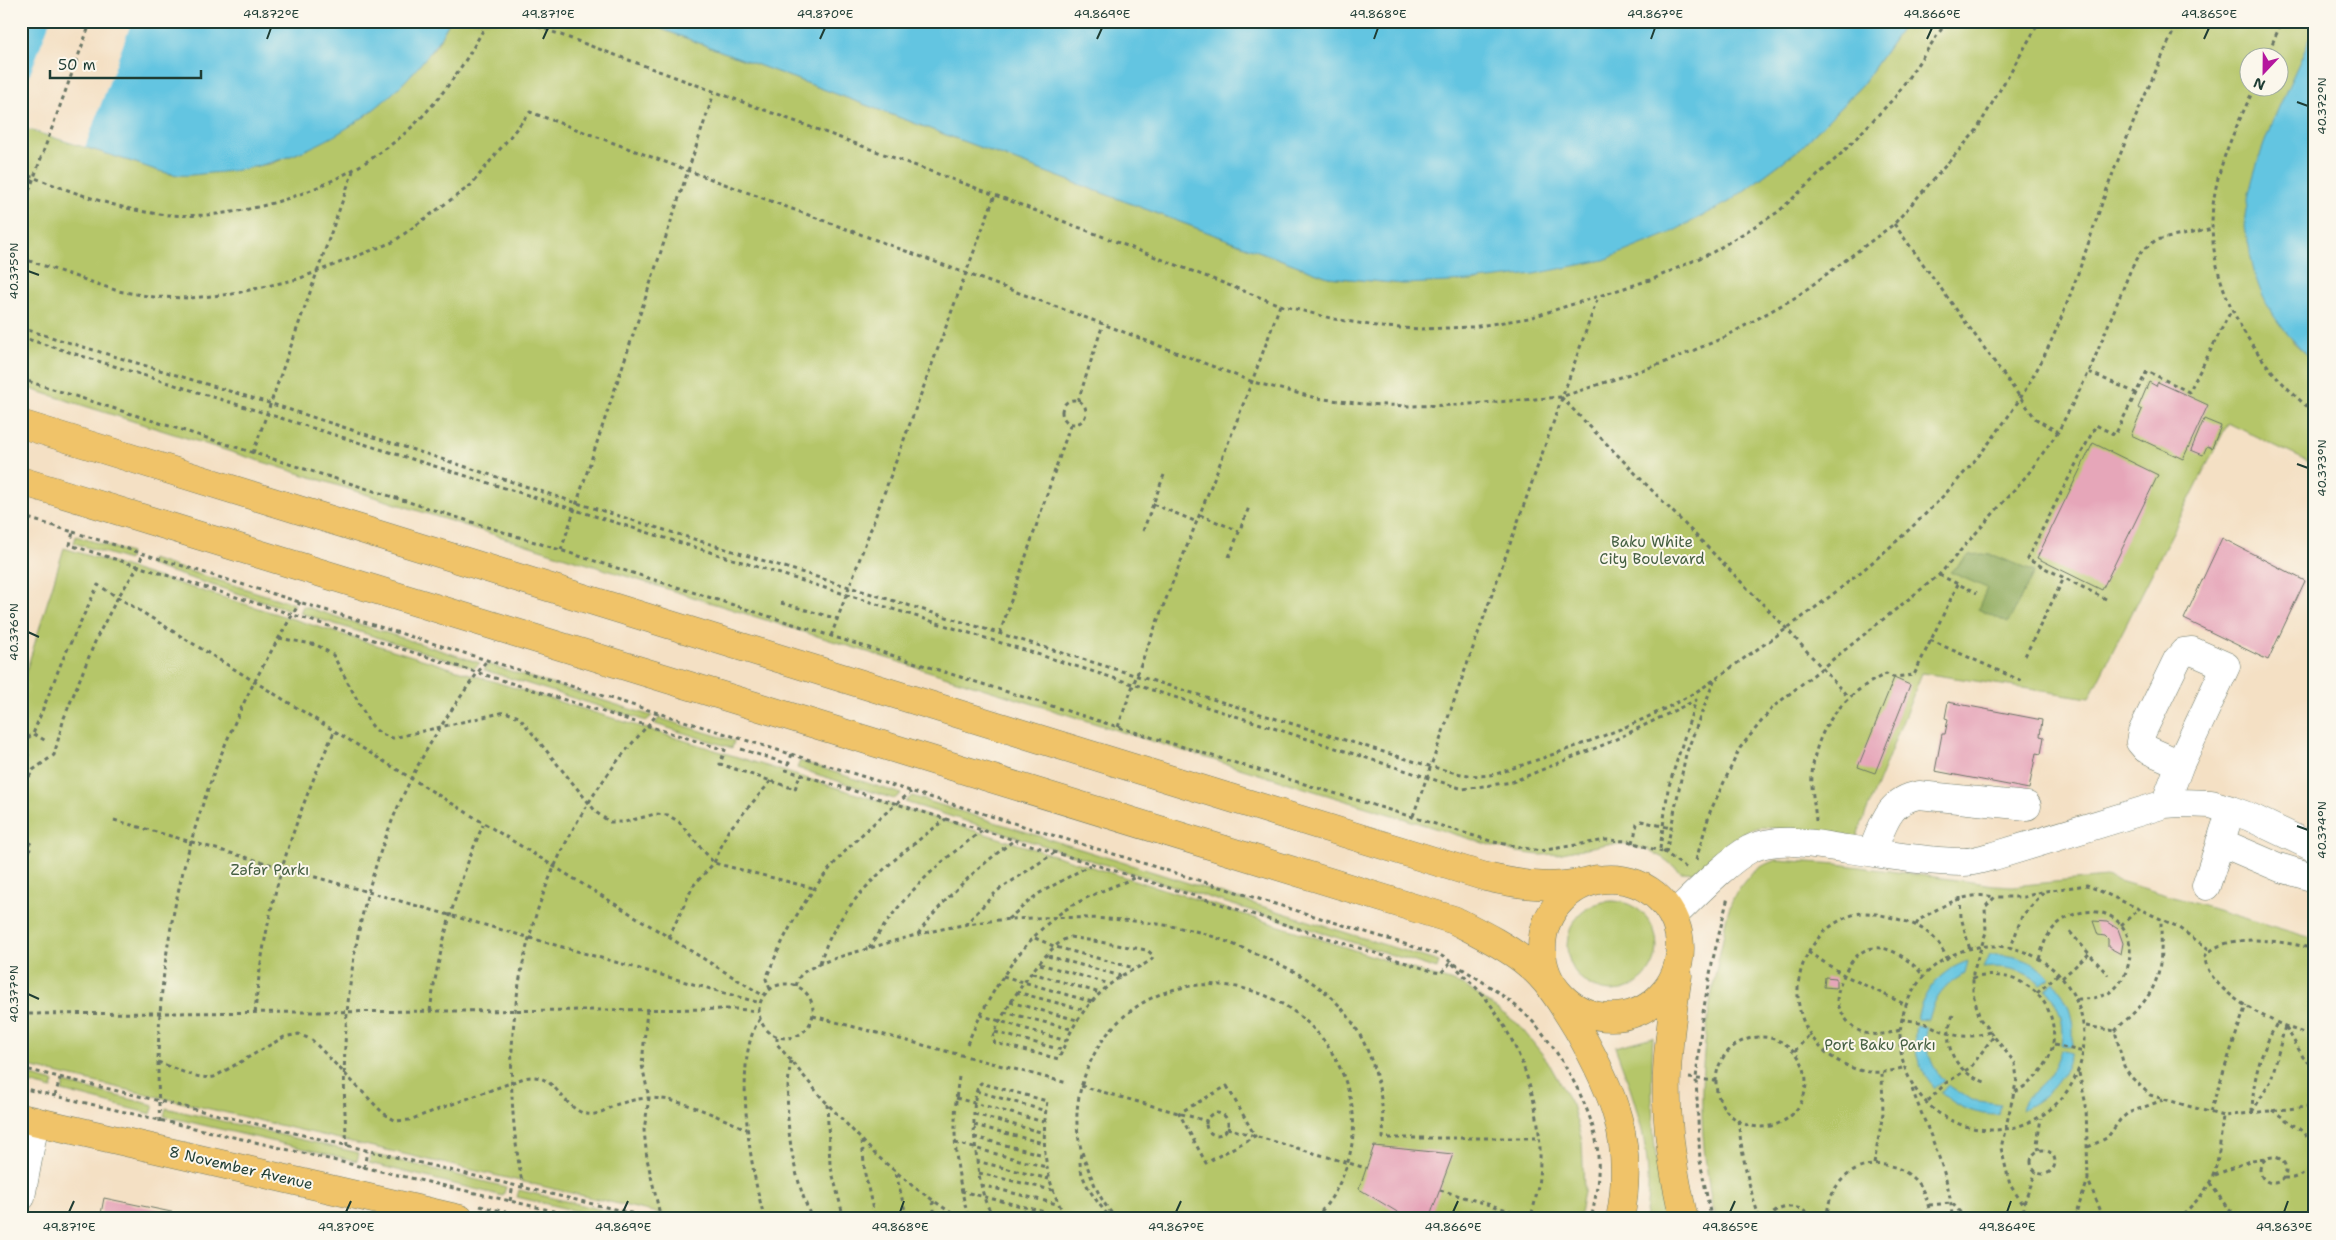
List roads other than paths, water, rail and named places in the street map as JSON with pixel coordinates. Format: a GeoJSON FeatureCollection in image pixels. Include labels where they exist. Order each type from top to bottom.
{"type":"FeatureCollection","features":[{"type":"Feature","properties":{"kind":"main road"},"geometry":{"type":"LineString","coordinates":[[21,424],[1486,877],[1520,885],[1575,886],[1597,879],[1619,879],[1641,885],[1659,898],[1672,916],[1680,937],[1680,959],[1670,1036],[1667,1110],[1675,1181],[1684,1219]]}},
{"type":"Feature","properties":{"kind":"main road"},"geometry":{"type":"LineString","coordinates":[[21,481],[1454,920],[1494,940],[1524,960],[1572,1007],[1594,1016],[1617,1018],[1639,1012],[1659,999],[1673,981],[1680,959]]}},
{"type":"Feature","properties":{"kind":"main road"},"geometry":{"type":"LineString","coordinates":[[1597,879],[1575,888],[1557,903],[1545,923],[1540,947],[1544,970],[1591,1052],[1616,1106],[1627,1166],[1625,1194],[1620,1219]]}},
{"type":"Feature","properties":{"kind":"main road","name":"8 November Avenue"},"geometry":{"type":"LineString","coordinates":[[28,1119],[389,1210],[460,1219]]}},
{"type":"Feature","properties":{"kind":"street"},"geometry":{"type":"LineString","coordinates":[[2165,804],[2180,764]]}},
{"type":"Feature","properties":{"kind":"street"},"geometry":{"type":"LineString","coordinates":[[1872,852],[1895,805],[1906,797],[1919,795],[2027,806]]}},
{"type":"Feature","properties":{"kind":"street"},"geometry":{"type":"LineString","coordinates":[[2206,886],[2220,842],[2225,801]]}},
{"type":"Feature","properties":{"kind":"street"},"geometry":{"type":"LineString","coordinates":[[1672,916],[1732,862],[1749,849],[1765,844],[1785,842],[1966,862],[1994,856],[2165,804],[2225,801],[2250,817],[2315,848]]}},
{"type":"Feature","properties":{"kind":"street"},"geometry":{"type":"LineString","coordinates":[[2220,842],[2278,866],[2315,878]]}},
{"type":"Feature","properties":{"kind":"street"},"geometry":{"type":"LineString","coordinates":[[21,1197],[28,1119]]}},
{"type":"Feature","properties":{"kind":"water"},"geometry":{"type":"Polygon","coordinates":[[[21,21],[450,21],[430,52],[406,80],[379,105],[349,127],[316,145],[282,159],[246,169],[196,175],[177,175],[161,172],[21,127],[21,21]]]}},
{"type":"Feature","properties":{"kind":"water"},"geometry":{"type":"Polygon","coordinates":[[[640,21],[1907,21],[1862,85],[1801,148],[1729,202],[1668,234],[1604,260],[1534,274],[1471,281],[1404,284],[1328,277],[640,21]]]}},
{"type":"Feature","properties":{"kind":"water"},"geometry":{"type":"Polygon","coordinates":[[[2315,27],[2315,362],[2279,324],[2270,310],[2257,281],[2246,231],[2245,216],[2256,167],[2283,98],[2288,98],[2288,87],[2315,27]]]}},
{"type":"Feature","properties":{"kind":"water"},"geometry":{"type":"Polygon","coordinates":[[[1990,955],[2023,959],[2038,967],[2050,978],[2041,984],[2028,975],[2007,968],[1984,968],[1990,955]]]}},
{"type":"Feature","properties":{"kind":"water"},"geometry":{"type":"Polygon","coordinates":[[[1968,961],[1965,974],[1946,987],[1937,998],[1929,1020],[1917,1019],[1924,999],[1935,982],[1949,970],[1968,961]]]}},
{"type":"Feature","properties":{"kind":"water"},"geometry":{"type":"Polygon","coordinates":[[[2054,982],[2064,997],[2070,1012],[2073,1029],[2072,1046],[2062,1045],[2063,1030],[2058,1009],[2046,989],[2054,982]]]}},
{"type":"Feature","properties":{"kind":"water"},"geometry":{"type":"Polygon","coordinates":[[[1916,1025],[1927,1027],[1927,1042],[1930,1056],[1935,1069],[1944,1081],[1935,1088],[1929,1081],[1918,1059],[1915,1043],[1916,1025]]]}},
{"type":"Feature","properties":{"kind":"water"},"geometry":{"type":"Polygon","coordinates":[[[2061,1050],[2071,1053],[2059,1080],[2039,1100],[2021,1110],[2028,1097],[2041,1086],[2050,1074],[2061,1050]]]}},
{"type":"Feature","properties":{"kind":"water"},"geometry":{"type":"Polygon","coordinates":[[[1948,1085],[1971,1100],[2001,1104],[1999,1115],[1975,1112],[1954,1103],[1941,1093],[1948,1085]]]}},
{"type":"Feature","properties":{"kind":"park label","name":"Baku White City Boulevard"},"geometry":{"type":"Point","coordinates":[1652,550]}},
{"type":"Feature","properties":{"kind":"park label","name":"Zəfər Parkı"},"geometry":{"type":"Point","coordinates":[270,870]}},
{"type":"Feature","properties":{"kind":"park label","name":"Port Baku Parkı"},"geometry":{"type":"Point","coordinates":[1880,1045]}}]}
